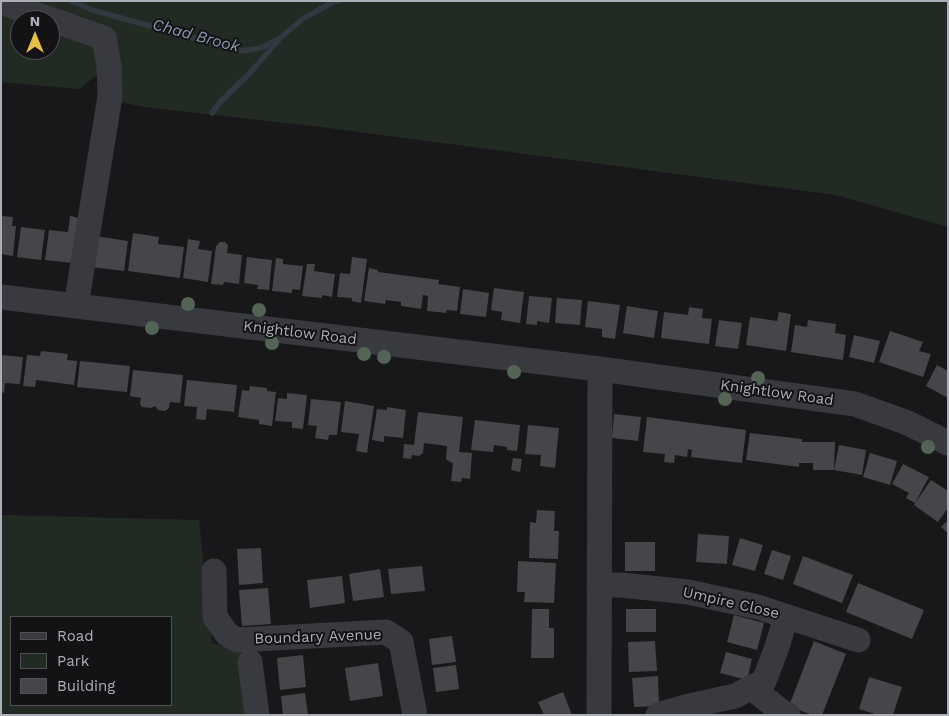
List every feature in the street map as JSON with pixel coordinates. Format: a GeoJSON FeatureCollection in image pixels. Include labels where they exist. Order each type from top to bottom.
{"type":"FeatureCollection","features":[{"type":"Feature","properties":{"kind":"street"},"geometry":{"type":"LineString","coordinates":[[1,2],[104,38],[109,66],[110,96],[76,306]]}},
{"type":"Feature","properties":{"kind":"street","name":"Knightlow Road"},"geometry":{"type":"LineString","coordinates":[[1,297],[600,369],[855,404],[908,423],[948,443]]}},
{"type":"Feature","properties":{"kind":"street"},"geometry":{"type":"LineString","coordinates":[[599,715],[600,369]]}},
{"type":"Feature","properties":{"kind":"street","name":"Boundary Avenue"},"geometry":{"type":"LineString","coordinates":[[214,571],[215,617],[227,634],[237,640],[386,632],[401,642],[415,715]]}},
{"type":"Feature","properties":{"kind":"street","name":"Umpire Close"},"geometry":{"type":"LineString","coordinates":[[599,586],[621,584],[688,592],[758,607],[858,640]]}},
{"type":"Feature","properties":{"kind":"street"},"geometry":{"type":"LineString","coordinates":[[658,715],[736,696],[764,681],[786,617]]}},
{"type":"Feature","properties":{"kind":"street"},"geometry":{"type":"LineString","coordinates":[[250,662],[257,715]]}},
{"type":"Feature","properties":{"kind":"street"},"geometry":{"type":"LineString","coordinates":[[752,688],[788,715]]}},
{"type":"Feature","properties":{"kind":"green space"},"geometry":{"type":"Polygon","coordinates":[[[1,1],[948,1],[948,227],[836,195],[321,127],[144,107],[121,102],[120,57],[79,89],[1,82],[1,1]]]}},
{"type":"Feature","properties":{"kind":"green space"},"geometry":{"type":"Polygon","coordinates":[[[1,515],[199,520],[212,643],[240,651],[250,715],[1,715],[1,515]]]}},
{"type":"Feature","properties":{"kind":"building"},"geometry":{"type":"Polygon","coordinates":[[[1,216],[13,217],[12,226],[16,226],[13,256],[1,254],[1,216]]]}},
{"type":"Feature","properties":{"kind":"building"},"geometry":{"type":"Polygon","coordinates":[[[70,216],[79,218],[73,263],[45,260],[49,230],[68,232],[70,216]]]}},
{"type":"Feature","properties":{"kind":"building"},"geometry":{"type":"Polygon","coordinates":[[[21,227],[45,230],[41,260],[17,257],[21,227]]]}},
{"type":"Feature","properties":{"kind":"building"},"geometry":{"type":"Polygon","coordinates":[[[133,233],[159,237],[158,244],[184,247],[180,278],[128,271],[133,233]]]}},
{"type":"Feature","properties":{"kind":"building"},"geometry":{"type":"Polygon","coordinates":[[[95,236],[128,241],[124,271],[91,267],[95,236]]]}},
{"type":"Feature","properties":{"kind":"building"},"geometry":{"type":"Polygon","coordinates":[[[188,239],[200,241],[198,249],[212,251],[208,282],[183,278],[188,239]]]}},
{"type":"Feature","properties":{"kind":"building"},"geometry":{"type":"Polygon","coordinates":[[[220,242],[225,242],[228,245],[227,253],[242,255],[239,284],[224,282],[223,285],[211,284],[216,246],[220,242]]]}},
{"type":"Feature","properties":{"kind":"building"},"geometry":{"type":"Polygon","coordinates":[[[247,257],[272,260],[269,290],[257,289],[258,285],[244,283],[247,257]]]}},
{"type":"Feature","properties":{"kind":"building"},"geometry":{"type":"Polygon","coordinates":[[[352,257],[367,259],[361,303],[352,301],[352,298],[337,297],[340,273],[350,274],[352,257]]]}},
{"type":"Feature","properties":{"kind":"building"},"geometry":{"type":"Polygon","coordinates":[[[276,258],[283,259],[283,264],[303,266],[300,290],[292,289],[292,293],[272,291],[276,258]]]}},
{"type":"Feature","properties":{"kind":"building"},"geometry":{"type":"Polygon","coordinates":[[[307,264],[315,264],[314,271],[335,274],[332,297],[322,295],[322,298],[302,296],[307,264]]]}},
{"type":"Feature","properties":{"kind":"building"},"geometry":{"type":"Polygon","coordinates":[[[369,268],[378,270],[378,272],[439,280],[438,284],[460,287],[457,311],[447,310],[446,313],[427,311],[428,296],[423,295],[421,309],[401,306],[401,302],[386,300],[385,304],[364,301],[369,268]]]}},
{"type":"Feature","properties":{"kind":"building"},"geometry":{"type":"Polygon","coordinates":[[[494,288],[524,292],[520,323],[501,320],[502,312],[491,310],[494,288]]]}},
{"type":"Feature","properties":{"kind":"building"},"geometry":{"type":"Polygon","coordinates":[[[463,289],[489,293],[486,317],[460,314],[463,289]]]}},
{"type":"Feature","properties":{"kind":"building"},"geometry":{"type":"Polygon","coordinates":[[[529,296],[552,298],[549,323],[537,321],[537,325],[526,324],[529,296]]]}},
{"type":"Feature","properties":{"kind":"building"},"geometry":{"type":"Polygon","coordinates":[[[557,298],[582,300],[580,325],[555,323],[557,298]]]}},
{"type":"Feature","properties":{"kind":"building"},"geometry":{"type":"Polygon","coordinates":[[[588,301],[620,305],[615,339],[602,337],[602,329],[585,327],[588,301]]]}},
{"type":"Feature","properties":{"kind":"building"},"geometry":{"type":"Polygon","coordinates":[[[627,306],[658,311],[654,338],[623,333],[627,306]]]}},
{"type":"Feature","properties":{"kind":"building"},"geometry":{"type":"Polygon","coordinates":[[[689,307],[703,309],[702,318],[712,319],[709,344],[661,338],[664,312],[688,315],[689,307]]]}},
{"type":"Feature","properties":{"kind":"building"},"geometry":{"type":"Polygon","coordinates":[[[779,312],[791,314],[786,351],[746,345],[750,317],[777,321],[779,312]]]}},
{"type":"Feature","properties":{"kind":"building"},"geometry":{"type":"Polygon","coordinates":[[[719,320],[742,323],[738,349],[715,346],[719,320]]]}},
{"type":"Feature","properties":{"kind":"building"},"geometry":{"type":"Polygon","coordinates":[[[808,320],[836,324],[835,333],[846,335],[843,360],[791,352],[795,325],[807,327],[808,320]]]}},
{"type":"Feature","properties":{"kind":"building"},"geometry":{"type":"Polygon","coordinates":[[[890,331],[923,342],[919,351],[931,354],[923,377],[879,362],[890,331]]]}},
{"type":"Feature","properties":{"kind":"building"},"geometry":{"type":"Polygon","coordinates":[[[854,335],[880,341],[874,363],[849,357],[854,335]]]}},
{"type":"Feature","properties":{"kind":"building"},"geometry":{"type":"Polygon","coordinates":[[[41,351],[68,354],[67,360],[77,361],[74,385],[36,380],[35,387],[23,386],[27,355],[40,356],[41,351]]]}},
{"type":"Feature","properties":{"kind":"building"},"geometry":{"type":"Polygon","coordinates":[[[1,355],[23,357],[20,384],[5,383],[4,393],[1,392],[1,355]]]}},
{"type":"Feature","properties":{"kind":"building"},"geometry":{"type":"Polygon","coordinates":[[[80,361],[130,366],[127,392],[77,387],[80,361]]]}},
{"type":"Feature","properties":{"kind":"building"},"geometry":{"type":"Polygon","coordinates":[[[937,365],[948,371],[948,398],[926,386],[937,365]]]}},
{"type":"Feature","properties":{"kind":"building"},"geometry":{"type":"Polygon","coordinates":[[[133,370],[183,375],[180,403],[170,402],[169,408],[165,411],[158,410],[155,406],[151,408],[142,407],[140,404],[141,398],[130,396],[133,370]]]}},
{"type":"Feature","properties":{"kind":"building"},"geometry":{"type":"Polygon","coordinates":[[[187,380],[237,385],[234,412],[207,409],[206,419],[196,419],[197,407],[184,406],[187,380]]]}},
{"type":"Feature","properties":{"kind":"building"},"geometry":{"type":"Polygon","coordinates":[[[250,386],[267,388],[267,391],[276,392],[272,426],[259,424],[259,420],[238,417],[242,390],[249,391],[250,386]]]}},
{"type":"Feature","properties":{"kind":"building"},"geometry":{"type":"Polygon","coordinates":[[[287,393],[307,395],[303,429],[292,428],[292,422],[275,421],[278,398],[287,399],[287,393]]]}},
{"type":"Feature","properties":{"kind":"building"},"geometry":{"type":"Polygon","coordinates":[[[311,399],[341,402],[337,435],[329,435],[328,440],[315,438],[317,426],[308,425],[311,399]]]}},
{"type":"Feature","properties":{"kind":"building"},"geometry":{"type":"Polygon","coordinates":[[[345,401],[374,406],[367,453],[356,451],[359,434],[341,432],[345,401]]]}},
{"type":"Feature","properties":{"kind":"building"},"geometry":{"type":"Polygon","coordinates":[[[387,407],[406,410],[403,438],[384,436],[384,442],[372,440],[377,409],[387,410],[387,407]]]}},
{"type":"Feature","properties":{"kind":"building"},"geometry":{"type":"Polygon","coordinates":[[[418,412],[463,417],[459,452],[472,453],[470,479],[462,478],[461,482],[451,481],[453,463],[446,459],[447,446],[424,443],[423,453],[419,456],[412,455],[411,459],[403,458],[404,444],[414,445],[418,412]]]}},
{"type":"Feature","properties":{"kind":"building"},"geometry":{"type":"Polygon","coordinates":[[[614,414],[641,417],[638,441],[612,438],[614,414]]]}},
{"type":"Feature","properties":{"kind":"building"},"geometry":{"type":"Polygon","coordinates":[[[647,417],[746,430],[742,463],[691,457],[692,450],[688,449],[687,457],[675,455],[674,463],[664,462],[665,454],[643,452],[647,417]]]}},
{"type":"Feature","properties":{"kind":"building"},"geometry":{"type":"Polygon","coordinates":[[[475,420],[520,425],[517,451],[507,450],[507,447],[494,445],[493,452],[471,450],[475,420]]]}},
{"type":"Feature","properties":{"kind":"building"},"geometry":{"type":"Polygon","coordinates":[[[528,425],[559,428],[555,468],[540,466],[541,455],[525,454],[528,425]]]}},
{"type":"Feature","properties":{"kind":"building"},"geometry":{"type":"Polygon","coordinates":[[[750,433],[802,439],[802,442],[835,442],[834,470],[813,470],[813,463],[799,463],[799,467],[746,460],[750,433]]]}},
{"type":"Feature","properties":{"kind":"building"},"geometry":{"type":"Polygon","coordinates":[[[839,445],[866,450],[862,475],[834,470],[839,445]]]}},
{"type":"Feature","properties":{"kind":"building"},"geometry":{"type":"Polygon","coordinates":[[[870,453],[897,461],[890,485],[863,477],[870,453]]]}},
{"type":"Feature","properties":{"kind":"building"},"geometry":{"type":"Polygon","coordinates":[[[513,458],[522,459],[520,472],[511,470],[513,458]]]}},
{"type":"Feature","properties":{"kind":"building"},"geometry":{"type":"Polygon","coordinates":[[[903,464],[929,477],[915,503],[906,498],[909,493],[892,484],[903,464]]]}},
{"type":"Feature","properties":{"kind":"building"},"geometry":{"type":"Polygon","coordinates":[[[931,480],[948,491],[948,508],[938,522],[914,505],[931,480]]]}},
{"type":"Feature","properties":{"kind":"building"},"geometry":{"type":"Polygon","coordinates":[[[537,510],[555,511],[554,531],[559,531],[558,559],[529,558],[530,522],[536,523],[537,510]]]}},
{"type":"Feature","properties":{"kind":"building"},"geometry":{"type":"Polygon","coordinates":[[[948,520],[948,533],[941,527],[948,520]]]}},
{"type":"Feature","properties":{"kind":"building"},"geometry":{"type":"Polygon","coordinates":[[[698,534],[729,536],[727,564],[696,562],[698,534]]]}},
{"type":"Feature","properties":{"kind":"building"},"geometry":{"type":"Polygon","coordinates":[[[740,538],[763,545],[755,571],[732,565],[740,538]]]}},
{"type":"Feature","properties":{"kind":"building"},"geometry":{"type":"Polygon","coordinates":[[[625,542],[655,542],[655,571],[625,571],[625,542]]]}},
{"type":"Feature","properties":{"kind":"building"},"geometry":{"type":"Polygon","coordinates":[[[261,548],[263,583],[239,585],[237,549],[261,548]]]}},
{"type":"Feature","properties":{"kind":"building"},"geometry":{"type":"Polygon","coordinates":[[[772,550],[791,556],[783,580],[764,574],[772,550]]]}},
{"type":"Feature","properties":{"kind":"building"},"geometry":{"type":"Polygon","coordinates":[[[803,556],[853,575],[842,603],[793,584],[803,556]]]}},
{"type":"Feature","properties":{"kind":"building"},"geometry":{"type":"Polygon","coordinates":[[[518,561],[556,563],[554,603],[524,602],[525,592],[517,592],[518,561]]]}},
{"type":"Feature","properties":{"kind":"building"},"geometry":{"type":"Polygon","coordinates":[[[422,566],[425,591],[391,594],[388,569],[422,566]]]}},
{"type":"Feature","properties":{"kind":"building"},"geometry":{"type":"Polygon","coordinates":[[[380,569],[384,597],[353,601],[349,574],[380,569]]]}},
{"type":"Feature","properties":{"kind":"building"},"geometry":{"type":"Polygon","coordinates":[[[342,576],[345,603],[310,608],[307,580],[342,576]]]}},
{"type":"Feature","properties":{"kind":"building"},"geometry":{"type":"Polygon","coordinates":[[[858,583],[924,610],[912,639],[846,612],[858,583]]]}},
{"type":"Feature","properties":{"kind":"building"},"geometry":{"type":"Polygon","coordinates":[[[268,588],[271,624],[242,626],[239,590],[268,588]]]}},
{"type":"Feature","properties":{"kind":"building"},"geometry":{"type":"Polygon","coordinates":[[[532,609],[549,609],[549,628],[554,628],[554,658],[531,658],[532,609]]]}},
{"type":"Feature","properties":{"kind":"building"},"geometry":{"type":"Polygon","coordinates":[[[626,609],[656,609],[656,632],[626,632],[626,609]]]}},
{"type":"Feature","properties":{"kind":"building"},"geometry":{"type":"Polygon","coordinates":[[[734,615],[764,623],[757,650],[727,642],[734,615]]]}},
{"type":"Feature","properties":{"kind":"building"},"geometry":{"type":"Polygon","coordinates":[[[452,636],[456,662],[432,665],[429,639],[452,636]]]}},
{"type":"Feature","properties":{"kind":"building"},"geometry":{"type":"Polygon","coordinates":[[[655,641],[657,671],[629,672],[628,642],[655,641]]]}},
{"type":"Feature","properties":{"kind":"building"},"geometry":{"type":"Polygon","coordinates":[[[814,641],[846,654],[822,715],[812,715],[789,706],[814,641]]]}},
{"type":"Feature","properties":{"kind":"building"},"geometry":{"type":"Polygon","coordinates":[[[726,652],[752,659],[747,680],[720,673],[726,652]]]}},
{"type":"Feature","properties":{"kind":"building"},"geometry":{"type":"Polygon","coordinates":[[[303,655],[306,687],[280,690],[277,658],[303,655]]]}},
{"type":"Feature","properties":{"kind":"building"},"geometry":{"type":"Polygon","coordinates":[[[378,663],[383,696],[350,701],[345,668],[378,663]]]}},
{"type":"Feature","properties":{"kind":"building"},"geometry":{"type":"Polygon","coordinates":[[[456,665],[459,689],[436,692],[433,668],[456,665]]]}},
{"type":"Feature","properties":{"kind":"building"},"geometry":{"type":"Polygon","coordinates":[[[658,676],[659,706],[634,707],[632,678],[658,676]]]}},
{"type":"Feature","properties":{"kind":"building"},"geometry":{"type":"Polygon","coordinates":[[[869,677],[902,687],[893,715],[878,715],[859,709],[869,677]]]}},
{"type":"Feature","properties":{"kind":"building"},"geometry":{"type":"Polygon","coordinates":[[[563,692],[572,715],[544,715],[538,702],[563,692]]]}},
{"type":"Feature","properties":{"kind":"building"},"geometry":{"type":"Polygon","coordinates":[[[305,693],[308,715],[283,715],[281,696],[305,693]]]}},
{"type":"Feature","properties":{"kind":"waterway","name":"Chad Brook"},"geometry":{"type":"LineString","coordinates":[[72,1],[92,10],[241,51],[261,48],[279,39],[304,18],[335,1],[339,1]]}},
{"type":"Feature","properties":{"kind":"waterway"},"geometry":{"type":"LineString","coordinates":[[212,113],[278,41]]}}]}
